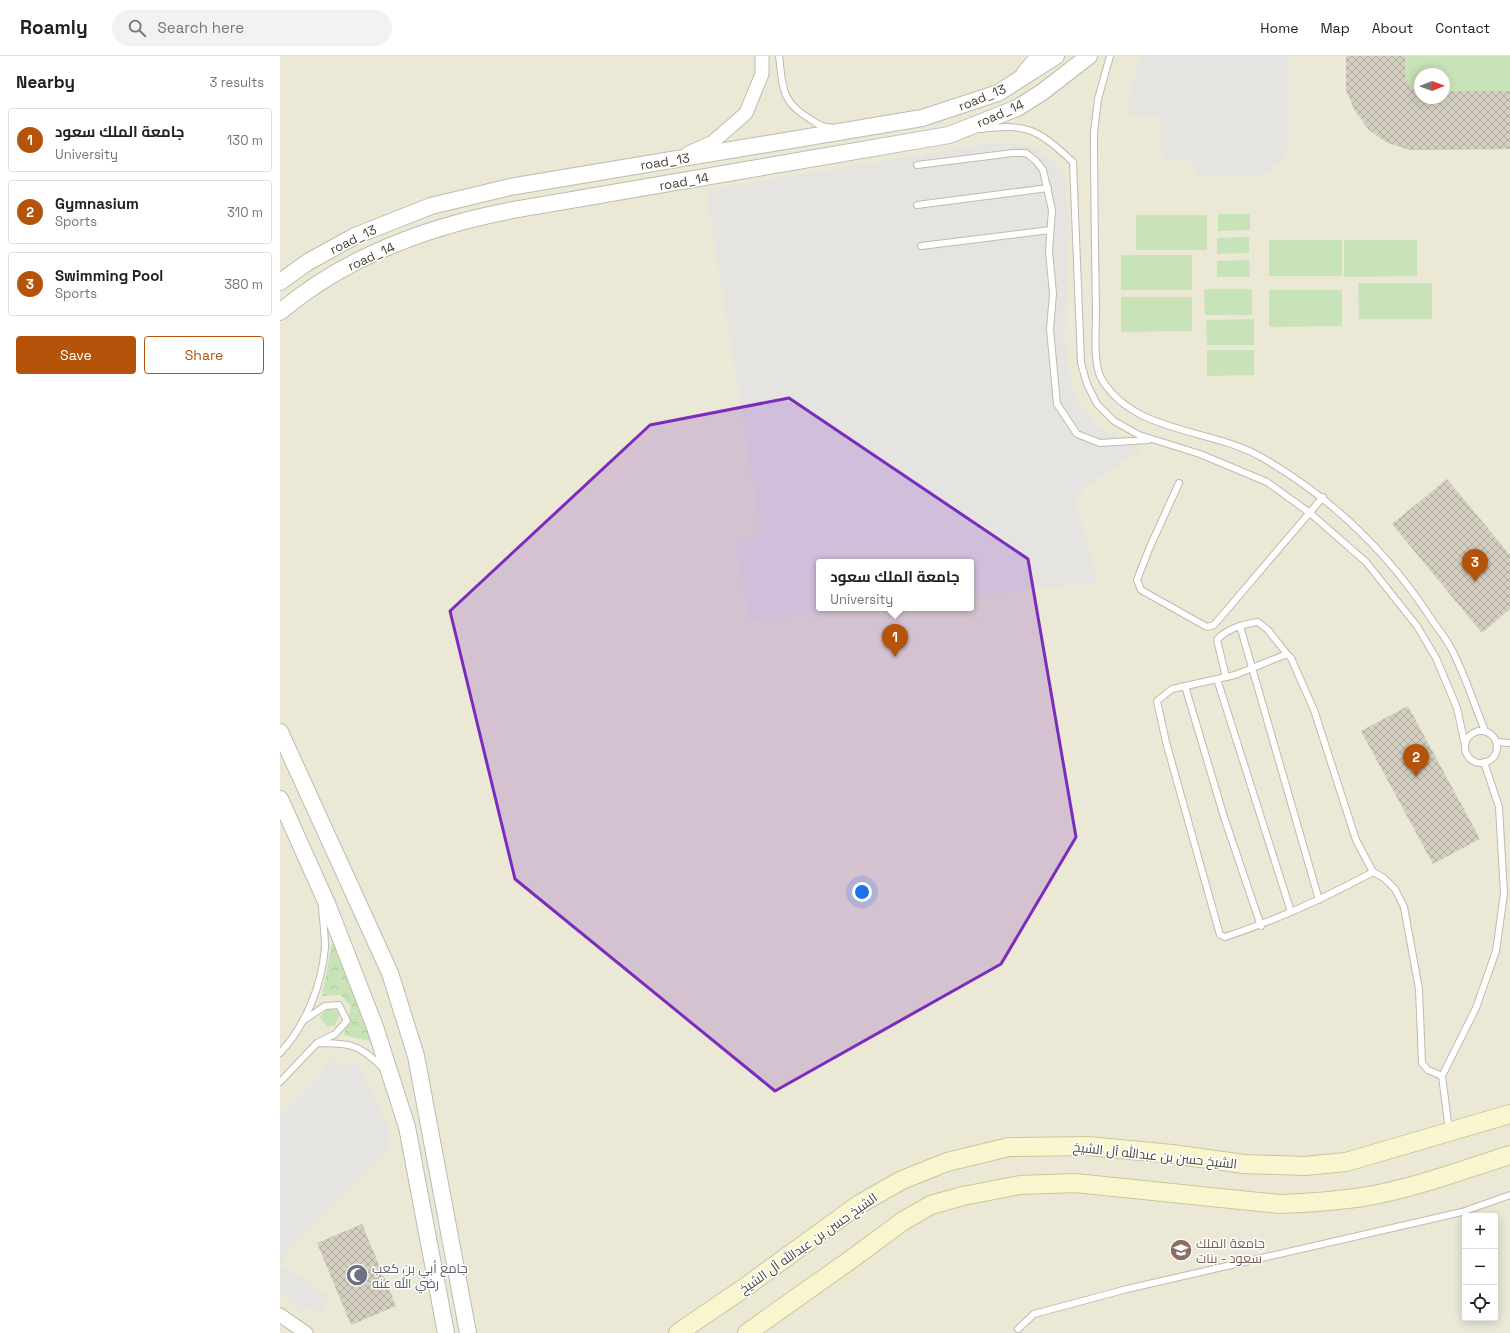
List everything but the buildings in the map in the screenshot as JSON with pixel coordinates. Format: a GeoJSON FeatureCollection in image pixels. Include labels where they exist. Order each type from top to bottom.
{"type":"FeatureCollection","features":[{"type":"Feature","properties":{"kind":"main road","name":"الشيخ حسن بن عبدالله آل الشيخ"},"geometry":{"type":"LineString","coordinates":[[678,1333],[744,1288],[858,1205],[902,1180],[947,1162],[1008,1147],[1088,1146],[1172,1154],[1244,1164],[1305,1166],[1346,1162],[1510,1114]]}},
{"type":"Feature","properties":{"kind":"main road"},"geometry":{"type":"LineString","coordinates":[[747,1333],[903,1221],[931,1205],[963,1196],[1020,1185],[1075,1183],[1280,1204],[1310,1203],[1363,1197],[1408,1186],[1510,1155]]}},
{"type":"Feature","properties":{"kind":"street"},"geometry":{"type":"LineString","coordinates":[[673,160],[713,142],[746,113],[762,74],[762,56]]}},
{"type":"Feature","properties":{"kind":"street"},"geometry":{"type":"LineString","coordinates":[[1016,82],[1037,56]]}},
{"type":"Feature","properties":{"kind":"street","name":"road_13"},"geometry":{"type":"LineString","coordinates":[[280,282],[308,262],[355,236],[431,206],[496,190],[922,118],[998,93],[1056,56]]}},
{"type":"Feature","properties":{"kind":"street","name":"road_14"},"geometry":{"type":"LineString","coordinates":[[280,312],[320,282],[365,257],[413,237],[462,221],[521,209],[927,139],[958,131],[1017,108],[1089,56]]}},
{"type":"Feature","properties":{"kind":"street"},"geometry":{"type":"LineString","coordinates":[[280,732],[390,973],[417,1064],[468,1333]]}},
{"type":"Feature","properties":{"kind":"street"},"geometry":{"type":"LineString","coordinates":[[280,799],[321,892],[375,1027],[408,1127],[446,1333]]}},
{"type":"Feature","properties":{"kind":"street"},"geometry":{"type":"LineString","coordinates":[[280,1315],[306,1333]]}},
{"type":"Feature","properties":{"kind":"lane"},"geometry":{"type":"LineString","coordinates":[[779,56],[781,80],[785,96],[796,111],[823,126],[867,128]]}},
{"type":"Feature","properties":{"kind":"lane"},"geometry":{"type":"LineString","coordinates":[[1110,56],[1098,99],[1094,132],[1097,339],[1100,376],[1120,402],[1134,410],[1169,426],[1231,443],[1243,448],[1260,456],[1323,497],[1383,553],[1410,587],[1452,650],[1485,731]]}},
{"type":"Feature","properties":{"kind":"lane"},"geometry":{"type":"LineString","coordinates":[[958,131],[1010,126],[1033,130],[1044,136],[1073,162],[1081,363],[1087,384],[1097,404],[1114,421],[1139,435],[1200,454],[1237,468],[1267,482],[1310,513],[1366,562],[1416,626],[1436,658],[1457,708],[1465,750],[1470,759],[1474,761],[1489,761],[1496,753],[1496,742],[1490,733],[1485,731],[1480,730],[1470,735],[1465,745]]}},
{"type":"Feature","properties":{"kind":"lane"},"geometry":{"type":"LineString","coordinates":[[917,165],[1013,152],[1026,153],[1036,161],[1043,170],[1052,210],[1049,251],[1052,294],[1050,329],[1057,404],[1077,434],[1100,443],[1152,439]]}},
{"type":"Feature","properties":{"kind":"lane"},"geometry":{"type":"LineString","coordinates":[[917,205],[1048,188]]}},
{"type":"Feature","properties":{"kind":"lane"},"geometry":{"type":"LineString","coordinates":[[921,246],[1050,230]]}},
{"type":"Feature","properties":{"kind":"lane"},"geometry":{"type":"LineString","coordinates":[[1178,483],[1137,580],[1141,590],[1207,627],[1214,625],[1323,497]]}},
{"type":"Feature","properties":{"kind":"lane"},"geometry":{"type":"LineString","coordinates":[[1226,677],[1217,640],[1221,636],[1240,626],[1258,622],[1268,630],[1286,654],[1291,658],[1314,710],[1356,840],[1372,872],[1384,878],[1395,889],[1404,907],[1419,989],[1422,1063],[1428,1070],[1442,1076]]}},
{"type":"Feature","properties":{"kind":"lane"},"geometry":{"type":"LineString","coordinates":[[1240,626],[1319,900]]}},
{"type":"Feature","properties":{"kind":"lane"},"geometry":{"type":"LineString","coordinates":[[1286,654],[1226,677],[1172,689],[1158,701],[1166,742],[1220,935],[1225,937],[1261,926],[1319,900],[1372,872]]}},
{"type":"Feature","properties":{"kind":"lane"},"geometry":{"type":"LineString","coordinates":[[1217,679],[1291,912]]}},
{"type":"Feature","properties":{"kind":"lane"},"geometry":{"type":"LineString","coordinates":[[1185,686],[1224,817],[1261,926]]}},
{"type":"Feature","properties":{"kind":"lane"},"geometry":{"type":"LineString","coordinates":[[1496,742],[1510,742]]}},
{"type":"Feature","properties":{"kind":"lane"},"geometry":{"type":"LineString","coordinates":[[1450,1132],[1442,1076],[1476,1008],[1496,951],[1504,894],[1500,807],[1484,762]]}},
{"type":"Feature","properties":{"kind":"lane"},"geometry":{"type":"LineString","coordinates":[[280,1053],[290,1042],[308,1012],[319,979],[324,947],[321,892]]}},
{"type":"Feature","properties":{"kind":"lane"},"geometry":{"type":"LineString","coordinates":[[280,1082],[317,1043],[335,1034],[347,1021],[339,1005],[325,1006],[303,1021]]}},
{"type":"Feature","properties":{"kind":"lane"},"geometry":{"type":"LineString","coordinates":[[317,1043],[348,1043],[371,1056],[391,1076]]}},
{"type":"Feature","properties":{"kind":"lane"},"geometry":{"type":"LineString","coordinates":[[1018,1329],[1034,1314],[1127,1289],[1462,1212],[1510,1195]]}},
{"type":"Feature","properties":{"kind":"highlighted area"},"geometry":{"type":"Polygon","coordinates":[[[789,398],[1028,559],[1076,837],[1001,964],[775,1091],[515,879],[450,611],[650,425],[789,398]]]}},
{"type":"Feature","properties":{"kind":"shaded area"},"geometry":{"type":"Polygon","coordinates":[[[280,56],[1510,56],[1510,1333],[280,1333],[280,56]]]}},
{"type":"Feature","properties":{"kind":"shaded area"},"geometry":{"type":"Polygon","coordinates":[[[1144,56],[1289,56],[1289,145],[1283,160],[1261,175],[1199,177],[1191,161],[1166,160],[1161,151],[1161,117],[1131,117],[1127,107],[1136,71],[1144,56]]]}},
{"type":"Feature","properties":{"kind":"shaded area"},"geometry":{"type":"Polygon","coordinates":[[[991,143],[1033,147],[1063,169],[1069,221],[1065,339],[1074,394],[1099,428],[1142,450],[1085,487],[1076,502],[1098,582],[974,596],[974,559],[816,559],[816,611],[841,611],[750,621],[736,543],[761,531],[706,190],[991,143]]]}},
{"type":"Feature","properties":{"kind":"shaded area"},"geometry":{"type":"Polygon","coordinates":[[[335,1059],[343,1069],[355,1061],[390,1129],[387,1154],[344,1194],[280,1262],[280,1115],[335,1059]]]}},
{"type":"Feature","properties":{"kind":"shaded area"},"geometry":{"type":"Polygon","coordinates":[[[280,1265],[331,1296],[321,1315],[308,1306],[303,1313],[280,1292],[280,1265]]]}},
{"type":"Feature","properties":{"kind":"green space"},"geometry":{"type":"Polygon","coordinates":[[[1346,56],[1510,56],[1510,149],[1409,150],[1386,142],[1369,130],[1355,111],[1346,90],[1346,56]]]}},
{"type":"Feature","properties":{"kind":"green space"},"geometry":{"type":"Polygon","coordinates":[[[1218,214],[1250,214],[1250,230],[1218,231],[1218,214]]]}},
{"type":"Feature","properties":{"kind":"green space"},"geometry":{"type":"Polygon","coordinates":[[[1136,215],[1207,215],[1207,250],[1136,250],[1136,215]]]}},
{"type":"Feature","properties":{"kind":"green space"},"geometry":{"type":"Polygon","coordinates":[[[1249,237],[1249,253],[1217,254],[1217,238],[1249,237]]]}},
{"type":"Feature","properties":{"kind":"green space"},"geometry":{"type":"Polygon","coordinates":[[[1269,240],[1342,240],[1342,276],[1269,276],[1269,240]]]}},
{"type":"Feature","properties":{"kind":"green space"},"geometry":{"type":"Polygon","coordinates":[[[1344,240],[1417,240],[1417,276],[1344,277],[1344,240]]]}},
{"type":"Feature","properties":{"kind":"green space"},"geometry":{"type":"Polygon","coordinates":[[[1121,255],[1192,255],[1192,290],[1121,290],[1121,255]]]}},
{"type":"Feature","properties":{"kind":"green space"},"geometry":{"type":"Polygon","coordinates":[[[1249,260],[1250,277],[1217,277],[1217,261],[1249,260]]]}},
{"type":"Feature","properties":{"kind":"green space"},"geometry":{"type":"Polygon","coordinates":[[[1358,283],[1432,283],[1432,319],[1359,319],[1358,283]]]}},
{"type":"Feature","properties":{"kind":"green space"},"geometry":{"type":"Polygon","coordinates":[[[1204,289],[1252,289],[1252,315],[1205,315],[1204,289]]]}},
{"type":"Feature","properties":{"kind":"green space"},"geometry":{"type":"Polygon","coordinates":[[[1269,290],[1342,290],[1342,326],[1269,327],[1269,290]]]}},
{"type":"Feature","properties":{"kind":"green space"},"geometry":{"type":"Polygon","coordinates":[[[1121,297],[1192,297],[1192,331],[1121,332],[1121,297]]]}},
{"type":"Feature","properties":{"kind":"green space"},"geometry":{"type":"Polygon","coordinates":[[[1254,319],[1254,345],[1207,345],[1206,320],[1254,319]]]}},
{"type":"Feature","properties":{"kind":"green space"},"geometry":{"type":"Polygon","coordinates":[[[1207,350],[1254,350],[1254,375],[1207,376],[1207,350]]]}},
{"type":"Feature","properties":{"kind":"green space"},"geometry":{"type":"Polygon","coordinates":[[[333,938],[374,1042],[344,1035],[351,1007],[341,995],[322,996],[333,938]]]}},
{"type":"Feature","properties":{"kind":"green space"},"geometry":{"type":"Polygon","coordinates":[[[325,1009],[337,1010],[340,1014],[335,1025],[328,1027],[320,1018],[325,1009]]]}},
{"type":"Feature","properties":{"kind":"place","name":"Swimming Pool"},"geometry":{"type":"Point","coordinates":[1475,582]}},
{"type":"Feature","properties":{"kind":"place","name":"جامعة الملك سعود"},"geometry":{"type":"Point","coordinates":[895,657]}},
{"type":"Feature","properties":{"kind":"place","name":"Gymnasium"},"geometry":{"type":"Point","coordinates":[1416,777]}},
{"type":"Feature","properties":{"kind":"place","name":"جامعة الملك سعود - بنات"},"geometry":{"type":"Point","coordinates":[1181,1250]}},
{"type":"Feature","properties":{"kind":"place","name":"جامع أبي بن كعب رضي الله عنه"},"geometry":{"type":"Point","coordinates":[357,1275]}}]}
